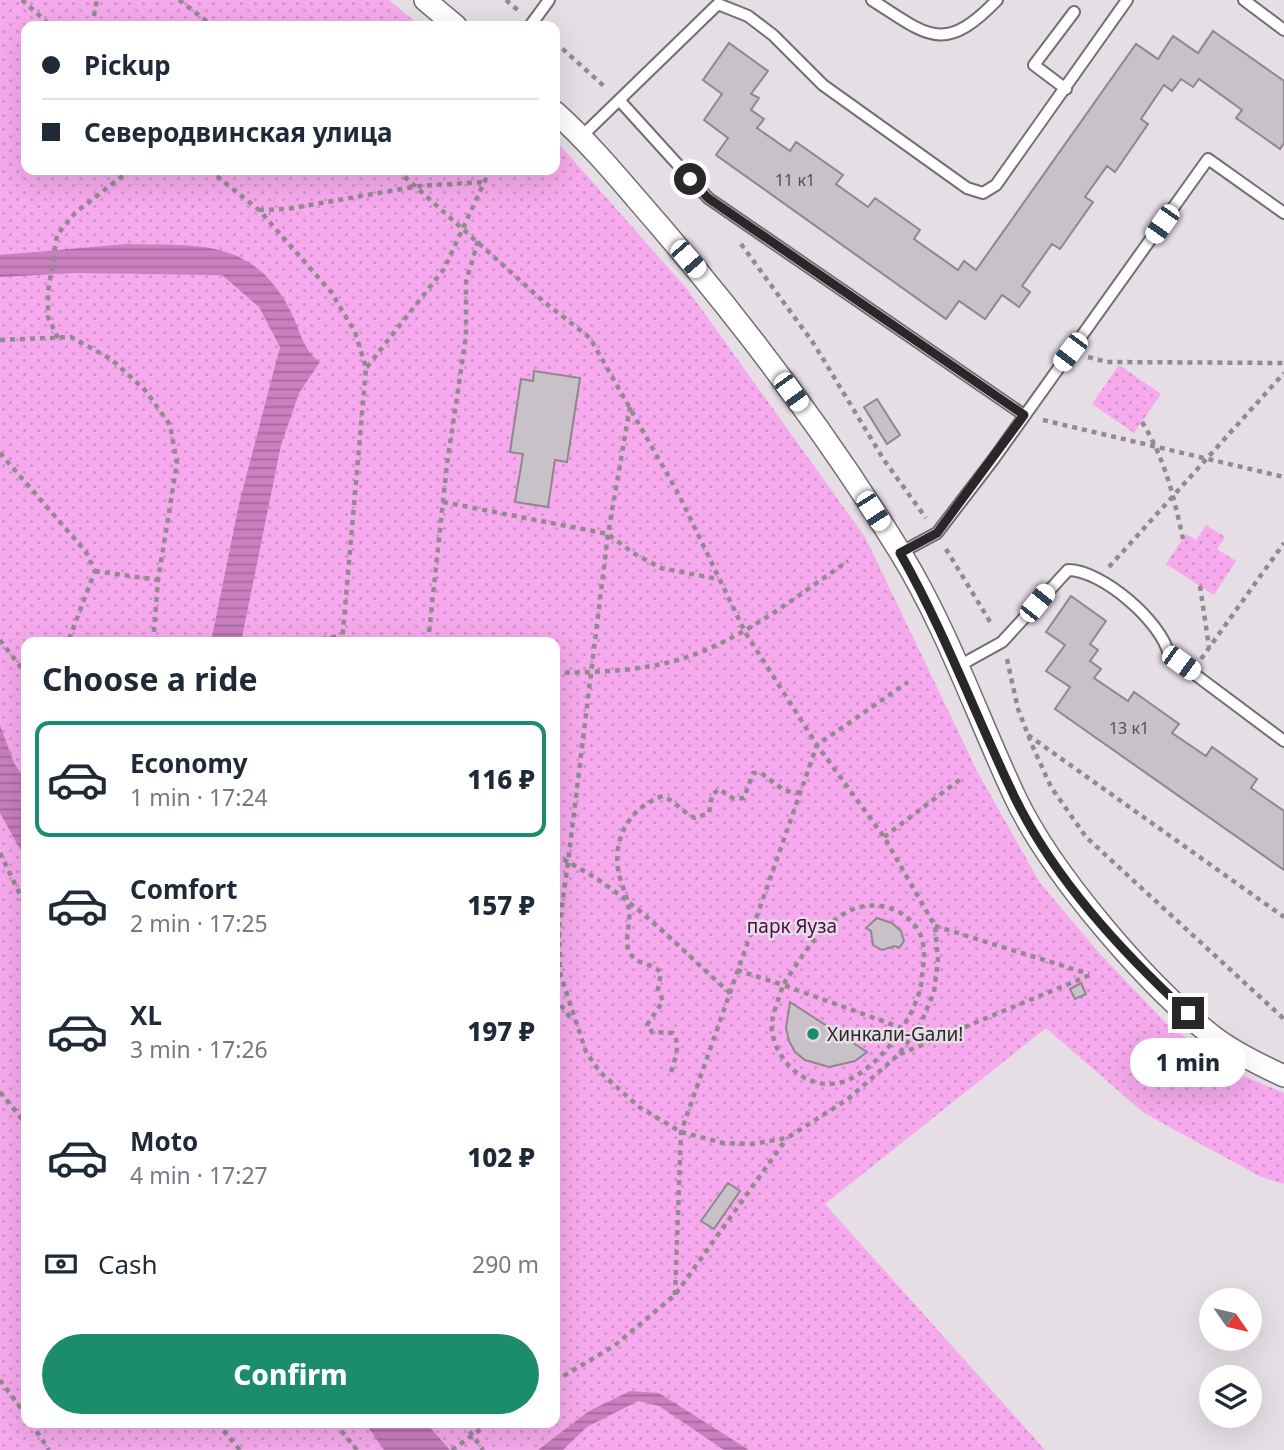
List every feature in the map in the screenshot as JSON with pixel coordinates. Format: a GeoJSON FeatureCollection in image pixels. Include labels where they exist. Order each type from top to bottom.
{"type":"FeatureCollection","features":[{"type":"Feature","properties":{"kind":"street"},"geometry":{"type":"LineString","coordinates":[[425,0],[450,21]]}},
{"type":"Feature","properties":{"kind":"street"},"geometry":{"type":"LineString","coordinates":[[560,116],[582,136],[706,280],[777,373],[900,553],[1016,799],[1069,884],[1157,985],[1214,1037],[1281,1068]]}},
{"type":"Feature","properties":{"kind":"lane"},"geometry":{"type":"LineString","coordinates":[[534,21],[550,0]]}},
{"type":"Feature","properties":{"kind":"lane"},"geometry":{"type":"LineString","coordinates":[[872,0],[919,30],[932,35],[952,35],[976,22],[997,0]]}},
{"type":"Feature","properties":{"kind":"lane"},"geometry":{"type":"LineString","coordinates":[[582,136],[720,2],[748,16],[773,35],[823,85],[967,188],[983,193],[996,185],[1127,0]]}},
{"type":"Feature","properties":{"kind":"lane"},"geometry":{"type":"LineString","coordinates":[[1244,0],[1284,30]]}},
{"type":"Feature","properties":{"kind":"lane"},"geometry":{"type":"LineString","coordinates":[[1066,89],[1034,65],[1074,12]]}},
{"type":"Feature","properties":{"kind":"lane"},"geometry":{"type":"LineString","coordinates":[[620,101],[708,198],[1024,415]]}},
{"type":"Feature","properties":{"kind":"lane"},"geometry":{"type":"LineString","coordinates":[[900,553],[937,533],[1208,159],[1284,213]]}},
{"type":"Feature","properties":{"kind":"lane"},"geometry":{"type":"LineString","coordinates":[[956,667],[1002,642],[1068,570],[1081,570],[1099,580],[1150,621],[1161,633],[1169,655],[1284,741]]}},
{"type":"Feature","properties":{"kind":"path"},"geometry":{"type":"LineString","coordinates":[[22,0],[45,21]]}},
{"type":"Feature","properties":{"kind":"path"},"geometry":{"type":"LineString","coordinates":[[93,21],[97,0]]}},
{"type":"Feature","properties":{"kind":"path"},"geometry":{"type":"LineString","coordinates":[[180,0],[207,21]]}},
{"type":"Feature","properties":{"kind":"path"},"geometry":{"type":"LineString","coordinates":[[560,47],[620,101]]}},
{"type":"Feature","properties":{"kind":"path"},"geometry":{"type":"LineString","coordinates":[[58,338],[48,317],[48,292],[57,235],[75,213],[124,175]]}},
{"type":"Feature","properties":{"kind":"path"},"geometry":{"type":"LineString","coordinates":[[215,175],[259,210],[331,292],[355,332],[366,368],[341,637]]}},
{"type":"Feature","properties":{"kind":"path"},"geometry":{"type":"LineString","coordinates":[[404,175],[543,300],[590,338],[678,493],[745,632],[817,744],[884,837],[935,926],[938,960],[934,992],[920,1025],[898,1055],[848,1099],[786,1139],[675,1295],[614,1346],[560,1378]]}},
{"type":"Feature","properties":{"kind":"path"},"geometry":{"type":"LineString","coordinates":[[366,368],[444,269],[487,175]]}},
{"type":"Feature","properties":{"kind":"path"},"geometry":{"type":"LineString","coordinates":[[259,210],[287,209],[419,186],[483,182]]}},
{"type":"Feature","properties":{"kind":"path"},"geometry":{"type":"LineString","coordinates":[[429,637],[443,502],[466,337],[466,282],[478,241]]}},
{"type":"Feature","properties":{"kind":"path"},"geometry":{"type":"LineString","coordinates":[[740,243],[814,344],[884,460],[937,533],[1002,642],[1015,683],[1018,709],[1028,735],[1051,787],[1086,837],[1284,1019]]}},
{"type":"Feature","properties":{"kind":"path"},"geometry":{"type":"LineString","coordinates":[[0,340],[71,337],[111,359],[145,390],[170,425],[177,463],[158,580],[153,637]]}},
{"type":"Feature","properties":{"kind":"path"},"geometry":{"type":"LineString","coordinates":[[1070,352],[1107,362],[1284,363]]}},
{"type":"Feature","properties":{"kind":"path"},"geometry":{"type":"LineString","coordinates":[[1099,580],[1173,493],[1284,373]]}},
{"type":"Feature","properties":{"kind":"path"},"geometry":{"type":"LineString","coordinates":[[560,915],[608,534],[630,405]]}},
{"type":"Feature","properties":{"kind":"path"},"geometry":{"type":"LineString","coordinates":[[1024,415],[1203,460],[1284,477]]}},
{"type":"Feature","properties":{"kind":"path"},"geometry":{"type":"LineString","coordinates":[[1142,422],[1158,448],[1173,493],[1183,539]]}},
{"type":"Feature","properties":{"kind":"path"},"geometry":{"type":"LineString","coordinates":[[0,453],[86,552],[95,571],[70,637]]}},
{"type":"Feature","properties":{"kind":"path"},"geometry":{"type":"LineString","coordinates":[[443,502],[608,534],[633,553],[661,568],[719,579]]}},
{"type":"Feature","properties":{"kind":"path"},"geometry":{"type":"LineString","coordinates":[[1192,672],[1284,543]]}},
{"type":"Feature","properties":{"kind":"path"},"geometry":{"type":"LineString","coordinates":[[560,673],[653,666],[745,632],[848,561]]}},
{"type":"Feature","properties":{"kind":"path"},"geometry":{"type":"LineString","coordinates":[[95,571],[158,580]]}},
{"type":"Feature","properties":{"kind":"path"},"geometry":{"type":"LineString","coordinates":[[1200,586],[1209,648]]}},
{"type":"Feature","properties":{"kind":"path"},"geometry":{"type":"LineString","coordinates":[[0,640],[21,667]]}},
{"type":"Feature","properties":{"kind":"path"},"geometry":{"type":"LineString","coordinates":[[675,1295],[681,1132],[817,744],[908,682]]}},
{"type":"Feature","properties":{"kind":"path"},"geometry":{"type":"LineString","coordinates":[[1028,735],[1284,917]]}},
{"type":"Feature","properties":{"kind":"path"},"geometry":{"type":"LineString","coordinates":[[671,1072],[677,1054],[677,1038],[673,1033],[652,1032],[647,1025],[663,1001],[658,989],[661,973],[655,965],[643,964],[630,953],[626,940],[630,920],[628,900],[618,867],[618,852],[626,823],[645,804],[663,796],[676,802],[684,813],[695,818],[709,813],[712,795],[719,789],[734,799],[744,798],[753,773],[761,773],[785,791],[800,793]]}},
{"type":"Feature","properties":{"kind":"path"},"geometry":{"type":"LineString","coordinates":[[884,837],[962,778]]}},
{"type":"Feature","properties":{"kind":"path"},"geometry":{"type":"LineString","coordinates":[[0,853],[21,897]]}},
{"type":"Feature","properties":{"kind":"path"},"geometry":{"type":"LineString","coordinates":[[560,857],[601,879],[628,900],[730,993]]}},
{"type":"Feature","properties":{"kind":"path"},"geometry":{"type":"LineString","coordinates":[[865,905],[886,907],[912,921],[921,937],[924,957],[921,987],[902,1028],[872,1063],[849,1080],[823,1084],[807,1080],[782,1060],[772,1030],[783,985],[807,949],[848,911],[865,905]]}},
{"type":"Feature","properties":{"kind":"path"},"geometry":{"type":"LineString","coordinates":[[898,1055],[1090,975],[935,926]]}},
{"type":"Feature","properties":{"kind":"path"},"geometry":{"type":"LineString","coordinates":[[737,970],[902,1028]]}},
{"type":"Feature","properties":{"kind":"path"},"geometry":{"type":"LineString","coordinates":[[560,976],[586,1052],[600,1072],[639,1107],[681,1132],[723,1143],[752,1144],[786,1139]]}},
{"type":"Feature","properties":{"kind":"path"},"geometry":{"type":"LineString","coordinates":[[560,1004],[575,1023]]}},
{"type":"Feature","properties":{"kind":"path"},"geometry":{"type":"LineString","coordinates":[[0,1092],[21,1118]]}},
{"type":"Feature","properties":{"kind":"path"},"geometry":{"type":"LineString","coordinates":[[0,1380],[21,1408]]}},
{"type":"Feature","properties":{"kind":"path"},"geometry":{"type":"LineString","coordinates":[[34,1428],[49,1450]]}},
{"type":"Feature","properties":{"kind":"path"},"geometry":{"type":"LineString","coordinates":[[221,1428],[240,1450]]}},
{"type":"Feature","properties":{"kind":"path"},"geometry":{"type":"LineString","coordinates":[[339,1428],[357,1450]]}},
{"type":"Feature","properties":{"kind":"path"},"geometry":{"type":"LineString","coordinates":[[467,1428],[483,1450]]}},
{"type":"Feature","properties":{"kind":"path"},"geometry":{"type":"LineString","coordinates":[[454,1448],[481,1428]]}},
{"type":"Feature","properties":{"kind":"green space","name":"парк Яуза"},"geometry":{"type":"Polygon","coordinates":[[[0,0],[389,0],[414,21],[21,21],[21,175],[560,175],[560,145],[687,289],[865,537],[978,773],[1040,883],[1100,954],[1167,1024],[1234,1072],[1284,1093],[1284,1184],[1261,1177],[1144,1113],[1046,1028],[825,1204],[1045,1450],[0,1450],[0,0]]]}},
{"type":"Feature","properties":{"kind":"green space"},"geometry":{"type":"Polygon","coordinates":[[[1119,365],[1161,394],[1134,433],[1092,404],[1119,365]]]}},
{"type":"Feature","properties":{"kind":"green space"},"geometry":{"type":"Polygon","coordinates":[[[1206,525],[1225,537],[1217,549],[1236,561],[1214,595],[1166,564],[1186,534],[1196,540],[1206,525]]]}},
{"type":"Feature","properties":{"kind":"shaded area"},"geometry":{"type":"Polygon","coordinates":[[[127,244],[200,247],[241,258],[259,270],[276,288],[291,312],[306,346],[320,362],[299,393],[281,445],[242,637],[212,637],[239,504],[280,347],[259,307],[222,275],[74,273],[0,277],[0,255],[127,244]]]}},
{"type":"Feature","properties":{"kind":"shaded area"},"geometry":{"type":"Polygon","coordinates":[[[0,725],[14,763],[21,774],[21,851],[0,813],[0,725]]]}},
{"type":"Feature","properties":{"kind":"shaded area"},"geometry":{"type":"Polygon","coordinates":[[[630,1391],[659,1393],[749,1450],[724,1450],[659,1406],[638,1401],[587,1427],[563,1450],[538,1450],[589,1411],[630,1391]]]}},
{"type":"Feature","properties":{"kind":"shaded area"},"geometry":{"type":"Polygon","coordinates":[[[369,1428],[430,1428],[450,1450],[384,1450],[369,1428]]]}},
{"type":"Feature","properties":{"kind":"building"},"geometry":{"type":"Polygon","coordinates":[[[1213,31],[1284,81],[1284,143],[1280,149],[1236,118],[1242,110],[1199,79],[1193,87],[1181,79],[1172,91],[1164,85],[1141,119],[1148,124],[1115,172],[1107,166],[1085,197],[1093,202],[1060,249],[1052,244],[1022,286],[1030,292],[1019,307],[1002,295],[985,319],[959,301],[946,319],[716,155],[728,138],[704,120],[722,94],[703,80],[729,43],[768,71],[751,94],[759,98],[751,110],[764,119],[757,128],[790,151],[796,142],[843,175],[836,184],[868,207],[875,198],[920,230],[914,239],[958,270],[964,261],[976,270],[1136,44],[1158,59],[1173,36],[1198,53],[1213,31]]]}},
{"type":"Feature","properties":{"kind":"building"},"geometry":{"type":"Polygon","coordinates":[[[534,371],[580,378],[567,462],[555,460],[548,507],[515,502],[523,454],[510,452],[521,379],[533,381],[534,371]]]}},
{"type":"Feature","properties":{"kind":"building"},"geometry":{"type":"Polygon","coordinates":[[[877,399],[900,435],[887,444],[864,407],[877,399]]]}},
{"type":"Feature","properties":{"kind":"building"},"geometry":{"type":"Polygon","coordinates":[[[1071,596],[1106,621],[1090,644],[1098,650],[1090,661],[1101,669],[1094,678],[1128,701],[1134,692],[1179,724],[1172,733],[1206,756],[1212,747],[1257,779],[1251,788],[1284,811],[1284,870],[1055,709],[1070,687],[1046,671],[1065,645],[1046,632],[1071,596]]]}},
{"type":"Feature","properties":{"kind":"building"},"geometry":{"type":"Polygon","coordinates":[[[877,918],[892,923],[901,931],[904,941],[899,948],[895,946],[882,950],[873,945],[871,931],[866,928],[877,918]]]}},
{"type":"Feature","properties":{"kind":"building"},"geometry":{"type":"Polygon","coordinates":[[[1081,983],[1086,994],[1075,999],[1070,989],[1081,983]]]}},
{"type":"Feature","properties":{"kind":"building","name":"Хинкали-Gали!"},"geometry":{"type":"Polygon","coordinates":[[[790,1002],[867,1052],[855,1061],[829,1067],[805,1060],[795,1052],[789,1041],[786,1028],[790,1002]]]}},
{"type":"Feature","properties":{"kind":"building"},"geometry":{"type":"Polygon","coordinates":[[[728,1183],[740,1191],[714,1229],[701,1221],[728,1183]]]}},
{"type":"Feature","properties":{"kind":"place","name":"Хинкали-Gали!"},"geometry":{"type":"Point","coordinates":[813,1034]}},
{"type":"Feature","properties":{"kind":"route"},"geometry":{"type":"LineString","coordinates":[[690,179],[708,198],[1024,415],[937,533],[900,553],[935,622],[1016,799],[1042,845],[1069,884],[1111,934],[1157,985],[1188,1013]]}}]}
